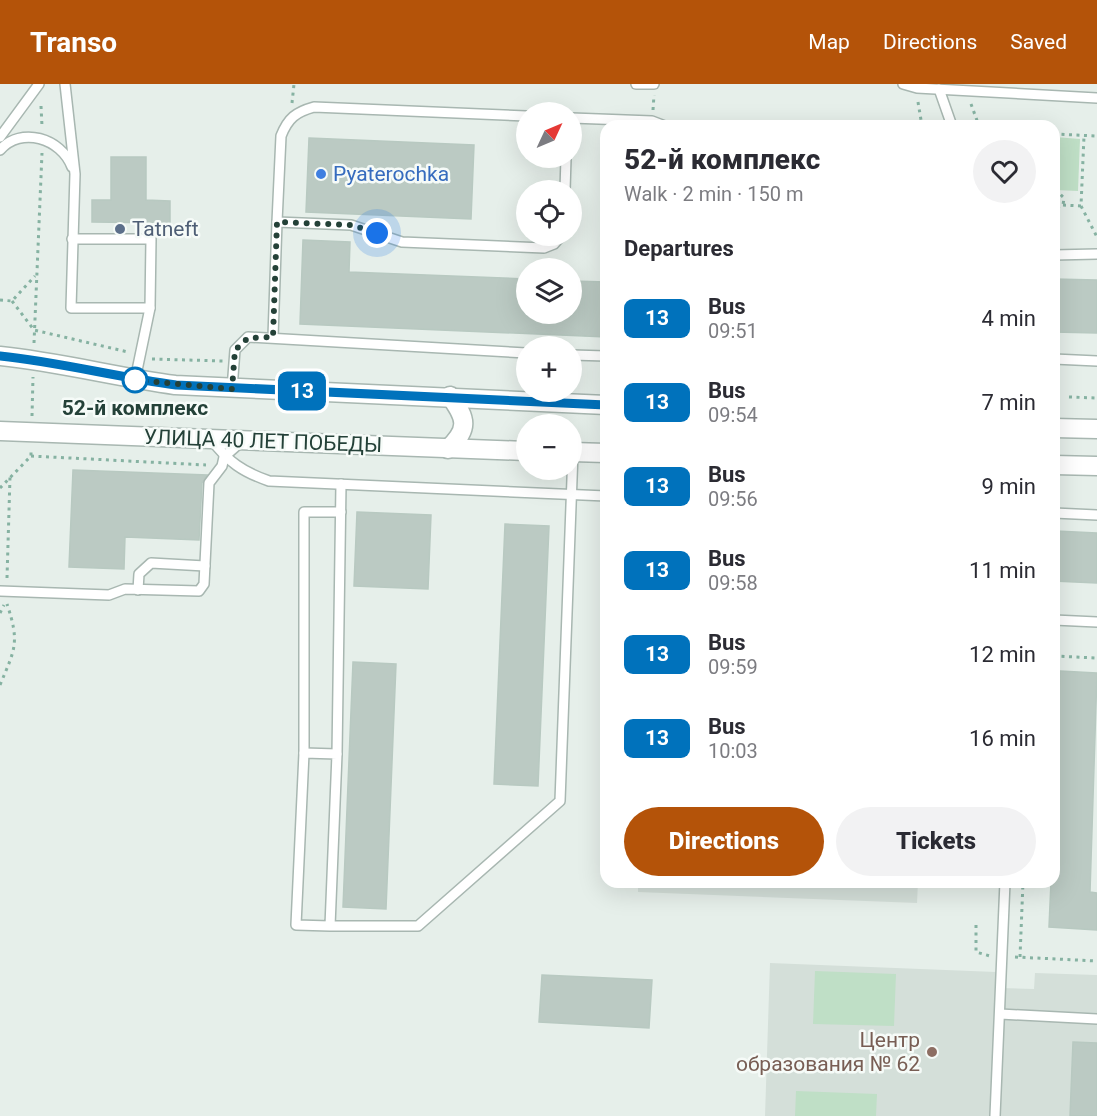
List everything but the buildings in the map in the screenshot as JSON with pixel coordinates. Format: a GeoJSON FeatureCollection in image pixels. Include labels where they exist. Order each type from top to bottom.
{"type":"FeatureCollection","features":[{"type":"Feature","properties":{"kind":"street"},"geometry":{"type":"LineString","coordinates":[[0,356],[41,360],[135,380],[232,389],[450,396],[600,405]]}},
{"type":"Feature","properties":{"kind":"street"},"geometry":{"type":"LineString","coordinates":[[448,449],[461,436],[465,422],[450,396]]}},
{"type":"Feature","properties":{"kind":"street"},"geometry":{"type":"LineString","coordinates":[[1060,428],[1097,429]]}},
{"type":"Feature","properties":{"kind":"street","name":"УЛИЦА 40 ЛЕТ ПОБЕДЫ"},"geometry":{"type":"LineString","coordinates":[[0,431],[516,451]]}},
{"type":"Feature","properties":{"kind":"street"},"geometry":{"type":"LineString","coordinates":[[582,452],[600,453]]}},
{"type":"Feature","properties":{"kind":"street"},"geometry":{"type":"LineString","coordinates":[[1060,465],[1097,466]]}},
{"type":"Feature","properties":{"kind":"lane"},"geometry":{"type":"LineString","coordinates":[[0,136],[39,84]]}},
{"type":"Feature","properties":{"kind":"lane"},"geometry":{"type":"LineString","coordinates":[[65,84],[75,174],[71,308],[150,308]]}},
{"type":"Feature","properties":{"kind":"lane"},"geometry":{"type":"LineString","coordinates":[[636,84],[654,84]]}},
{"type":"Feature","properties":{"kind":"lane"},"geometry":{"type":"LineString","coordinates":[[903,84],[917,88],[1097,98]]}},
{"type":"Feature","properties":{"kind":"lane"},"geometry":{"type":"LineString","coordinates":[[939,89],[950,120]]}},
{"type":"Feature","properties":{"kind":"lane"},"geometry":{"type":"LineString","coordinates":[[273,337],[281,136],[285,125],[299,111],[314,107],[516,116]]}},
{"type":"Feature","properties":{"kind":"lane"},"geometry":{"type":"LineString","coordinates":[[582,118],[625,120]]}},
{"type":"Feature","properties":{"kind":"lane"},"geometry":{"type":"LineString","coordinates":[[0,150],[5,144],[23,138],[43,139],[60,146],[69,158],[75,174]]}},
{"type":"Feature","properties":{"kind":"lane"},"geometry":{"type":"LineString","coordinates":[[277,222],[351,225],[402,242],[544,248],[549,246]]}},
{"type":"Feature","properties":{"kind":"lane"},"geometry":{"type":"LineString","coordinates":[[72,239],[151,239],[150,308],[135,380]]}},
{"type":"Feature","properties":{"kind":"lane"},"geometry":{"type":"LineString","coordinates":[[1060,255],[1097,254]]}},
{"type":"Feature","properties":{"kind":"lane"},"geometry":{"type":"LineString","coordinates":[[232,389],[235,350],[248,338],[273,337],[516,352]]}},
{"type":"Feature","properties":{"kind":"lane"},"geometry":{"type":"LineString","coordinates":[[582,355],[600,356]]}},
{"type":"Feature","properties":{"kind":"lane"},"geometry":{"type":"LineString","coordinates":[[1060,359],[1097,361]]}},
{"type":"Feature","properties":{"kind":"lane"},"geometry":{"type":"LineString","coordinates":[[211,439],[224,457],[242,471],[269,481],[600,496]]}},
{"type":"Feature","properties":{"kind":"lane"},"geometry":{"type":"LineString","coordinates":[[0,591],[109,595],[125,589],[199,591],[204,584],[208,487],[222,466],[224,457],[243,440]]}},
{"type":"Feature","properties":{"kind":"lane"},"geometry":{"type":"LineString","coordinates":[[341,512],[304,512],[304,753],[296,925],[418,926],[560,801],[573,480]]}},
{"type":"Feature","properties":{"kind":"lane"},"geometry":{"type":"LineString","coordinates":[[330,926],[338,754],[341,484]]}},
{"type":"Feature","properties":{"kind":"lane"},"geometry":{"type":"LineString","coordinates":[[1060,513],[1097,515]]}},
{"type":"Feature","properties":{"kind":"lane"},"geometry":{"type":"LineString","coordinates":[[138,590],[139,574],[151,563],[205,566]]}},
{"type":"Feature","properties":{"kind":"lane"},"geometry":{"type":"LineString","coordinates":[[1060,620],[1097,622]]}},
{"type":"Feature","properties":{"kind":"lane"},"geometry":{"type":"LineString","coordinates":[[304,753],[338,754]]}},
{"type":"Feature","properties":{"kind":"lane"},"geometry":{"type":"LineString","coordinates":[[995,1116],[1005,888]]}},
{"type":"Feature","properties":{"kind":"lane"},"geometry":{"type":"LineString","coordinates":[[999,1014],[1097,1019]]}},
{"type":"Feature","properties":{"kind":"path"},"geometry":{"type":"LineString","coordinates":[[652,120],[654,84]]}},
{"type":"Feature","properties":{"kind":"path"},"geometry":{"type":"LineString","coordinates":[[917,88],[921,120]]}},
{"type":"Feature","properties":{"kind":"path"},"geometry":{"type":"LineString","coordinates":[[967,91],[977,120]]}},
{"type":"Feature","properties":{"kind":"path"},"geometry":{"type":"LineString","coordinates":[[41,104],[42,134]]}},
{"type":"Feature","properties":{"kind":"path"},"geometry":{"type":"LineString","coordinates":[[1060,135],[1097,136]]}},
{"type":"Feature","properties":{"kind":"path"},"geometry":{"type":"LineString","coordinates":[[1084,136],[1082,206],[1097,237]]}},
{"type":"Feature","properties":{"kind":"path"},"geometry":{"type":"LineString","coordinates":[[34,348],[42,153]]}},
{"type":"Feature","properties":{"kind":"path"},"geometry":{"type":"LineString","coordinates":[[1060,194],[1063,205]]}},
{"type":"Feature","properties":{"kind":"path"},"geometry":{"type":"LineString","coordinates":[[1060,206],[1082,206]]}},
{"type":"Feature","properties":{"kind":"path"},"geometry":{"type":"LineString","coordinates":[[12,301],[36,275]]}},
{"type":"Feature","properties":{"kind":"path"},"geometry":{"type":"LineString","coordinates":[[0,300],[12,301],[34,330]]}},
{"type":"Feature","properties":{"kind":"path"},"geometry":{"type":"LineString","coordinates":[[32,418],[33,372]]}},
{"type":"Feature","properties":{"kind":"path"},"geometry":{"type":"LineString","coordinates":[[1070,397],[1097,398]]}},
{"type":"Feature","properties":{"kind":"path"},"geometry":{"type":"LineString","coordinates":[[0,488],[31,456]]}},
{"type":"Feature","properties":{"kind":"path"},"geometry":{"type":"LineString","coordinates":[[7,583],[10,477]]}},
{"type":"Feature","properties":{"kind":"path"},"geometry":{"type":"LineString","coordinates":[[0,613],[6,601],[15,629],[16,647],[0,685]]}},
{"type":"Feature","properties":{"kind":"path"},"geometry":{"type":"LineString","coordinates":[[1060,656],[1097,658]]}},
{"type":"Feature","properties":{"kind":"path"},"geometry":{"type":"LineString","coordinates":[[1020,957],[1023,888]]}},
{"type":"Feature","properties":{"kind":"path"},"geometry":{"type":"LineString","coordinates":[[976,925],[976,952],[980,955],[1097,961]]}},
{"type":"Feature","properties":{"kind":"shaded area"},"geometry":{"type":"Polygon","coordinates":[[[638,888],[918,888],[917,903],[638,892],[638,888]]]}},
{"type":"Feature","properties":{"kind":"shaded area","name":"Центр образования № 62"},"geometry":{"type":"Polygon","coordinates":[[[770,963],[996,972],[995,987],[1001,988],[1034,989],[1035,973],[1097,975],[1097,1116],[765,1116],[770,963]]]}},
{"type":"Feature","properties":{"kind":"green space"},"geometry":{"type":"Polygon","coordinates":[[[1060,137],[1080,139],[1078,191],[1060,190],[1060,137]]]}},
{"type":"Feature","properties":{"kind":"green space"},"geometry":{"type":"Polygon","coordinates":[[[815,971],[896,974],[894,1026],[813,1024],[815,971]]]}},
{"type":"Feature","properties":{"kind":"green space"},"geometry":{"type":"Polygon","coordinates":[[[796,1091],[877,1094],[876,1116],[795,1116],[796,1091]]]}},
{"type":"Feature","properties":{"kind":"bus line","name":"13"},"geometry":{"type":"LineString","coordinates":[[0,356],[41,360],[135,380],[176,385],[600,405]]}},
{"type":"Feature","properties":{"kind":"place","name":"Pyaterochka"},"geometry":{"type":"Point","coordinates":[321,174]}},
{"type":"Feature","properties":{"kind":"place","name":"Tatneft"},"geometry":{"type":"Point","coordinates":[120,229]}},
{"type":"Feature","properties":{"kind":"place","name":"52-й комплекс"},"geometry":{"type":"Point","coordinates":[135,380]}},
{"type":"Feature","properties":{"kind":"place","name":"Центр образования № 62"},"geometry":{"type":"Point","coordinates":[932,1052]}},
{"type":"Feature","properties":{"kind":"route"},"geometry":{"type":"LineString","coordinates":[[135,380],[232,389],[235,350],[242,341],[259,336],[273,337],[277,222],[351,225],[364,227],[377,233]]}}]}
